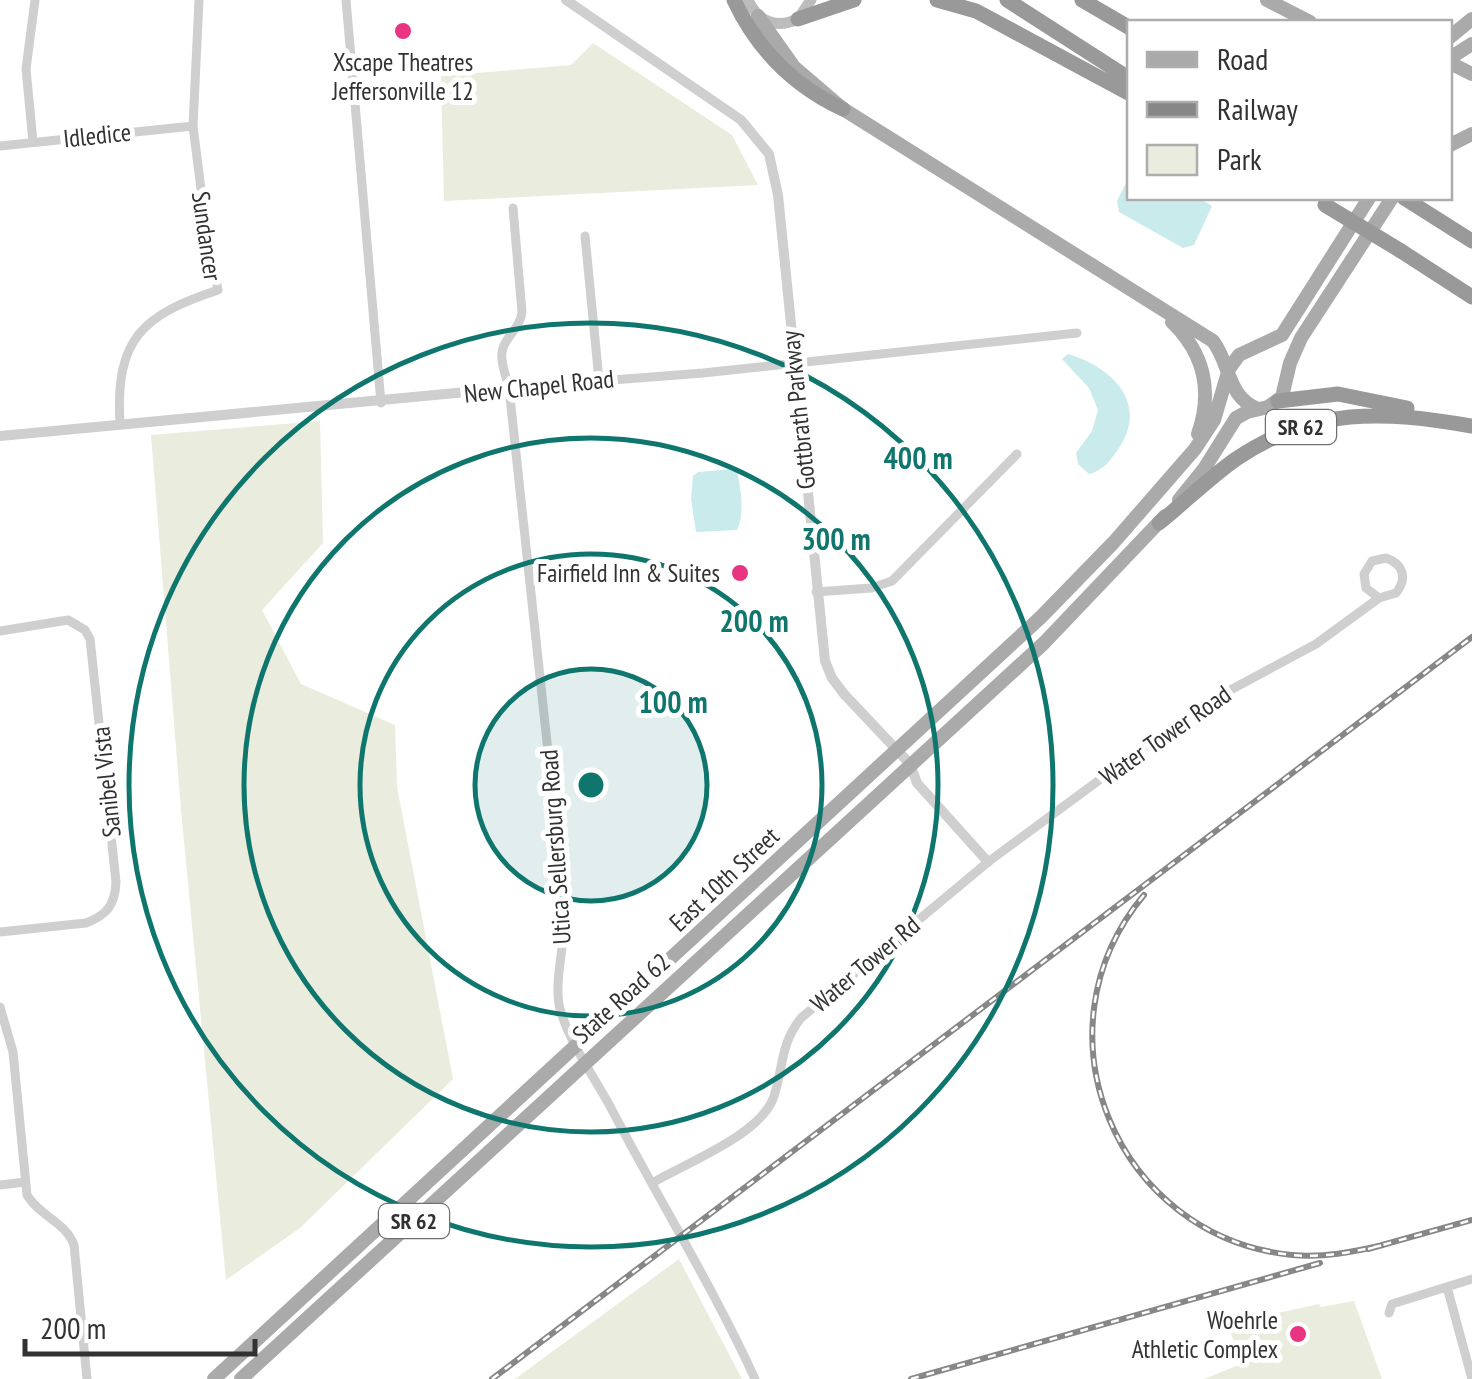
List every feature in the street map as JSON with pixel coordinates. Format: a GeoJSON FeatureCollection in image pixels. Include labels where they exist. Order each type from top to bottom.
{"type":"FeatureCollection","features":[{"type":"Feature","properties":{"kind":"highway"},"geometry":{"type":"LineString","coordinates":[[734,0],[750,30],[780,66],[820,98],[844,109]]}},
{"type":"Feature","properties":{"kind":"highway"},"geometry":{"type":"LineString","coordinates":[[798,19],[854,0]]}},
{"type":"Feature","properties":{"kind":"highway"},"geometry":{"type":"LineString","coordinates":[[937,0],[986,16],[1127,92]]}},
{"type":"Feature","properties":{"kind":"highway"},"geometry":{"type":"LineString","coordinates":[[1007,0],[1127,77]]}},
{"type":"Feature","properties":{"kind":"highway"},"geometry":{"type":"LineString","coordinates":[[1082,0],[1127,26]]}},
{"type":"Feature","properties":{"kind":"highway"},"geometry":{"type":"LineString","coordinates":[[1407,200],[1472,241]]}},
{"type":"Feature","properties":{"kind":"highway"},"geometry":{"type":"LineString","coordinates":[[1320,201],[1472,297]]}},
{"type":"Feature","properties":{"kind":"highway"},"geometry":{"type":"LineString","coordinates":[[1278,402],[1338,394],[1472,426]]}},
{"type":"Feature","properties":{"kind":"highway","name":"SR 62"},"geometry":{"type":"LineString","coordinates":[[1159,523],[1236,459],[1305,425],[1349,415],[1382,414],[1472,426]]}},
{"type":"Feature","properties":{"kind":"main road"},"geometry":{"type":"LineString","coordinates":[[748,0],[794,67],[844,109],[1213,341],[1237,396],[1258,408]]}},
{"type":"Feature","properties":{"kind":"main road"},"geometry":{"type":"LineString","coordinates":[[758,16],[777,24],[798,19],[810,0]]}},
{"type":"Feature","properties":{"kind":"main road"},"geometry":{"type":"LineString","coordinates":[[1267,0],[1306,20]]}},
{"type":"Feature","properties":{"kind":"main road"},"geometry":{"type":"LineString","coordinates":[[1452,35],[1472,19]]}},
{"type":"Feature","properties":{"kind":"main road"},"geometry":{"type":"LineString","coordinates":[[1452,59],[1472,44]]}},
{"type":"Feature","properties":{"kind":"main road"},"geometry":{"type":"LineString","coordinates":[[1227,375],[1239,355],[1282,335],[1368,200]]}},
{"type":"Feature","properties":{"kind":"main road"},"geometry":{"type":"LineString","coordinates":[[1159,523],[1204,469],[1231,424],[1241,414],[1278,402],[1301,338],[1391,200]]}},
{"type":"Feature","properties":{"kind":"main road"},"geometry":{"type":"LineString","coordinates":[[1164,313],[1196,350],[1206,385],[1204,417],[1185,462]]}},
{"type":"Feature","properties":{"kind":"main road","name":"East 10th Street"},"geometry":{"type":"LineString","coordinates":[[214,1379],[1055,603],[1185,462],[1214,420],[1227,375]]}},
{"type":"Feature","properties":{"kind":"main road","name":"State Road 62"},"geometry":{"type":"LineString","coordinates":[[241,1379],[1044,643],[1159,523]]}},
{"type":"Feature","properties":{"kind":"street"},"geometry":{"type":"LineString","coordinates":[[34,142],[26,69],[35,0]]}},
{"type":"Feature","properties":{"kind":"street","name":"Sundancer"},"geometry":{"type":"LineString","coordinates":[[120,423],[121,377],[135,338],[164,311],[218,290],[194,126],[199,0]]}},
{"type":"Feature","properties":{"kind":"street"},"geometry":{"type":"LineString","coordinates":[[346,0],[381,403]]}},
{"type":"Feature","properties":{"kind":"street","name":"Gottbrath Parkway"},"geometry":{"type":"LineString","coordinates":[[566,0],[741,120],[769,154],[778,194],[825,661],[832,678],[910,764],[917,783],[988,862]]}},
{"type":"Feature","properties":{"kind":"street","name":"Idledice"},"geometry":{"type":"LineString","coordinates":[[0,146],[194,126]]}},
{"type":"Feature","properties":{"kind":"street","name":"Utica Sellersburg Road"},"geometry":{"type":"LineString","coordinates":[[513,208],[522,312],[518,328],[502,351],[564,910],[558,999],[576,1045],[755,1379]]}},
{"type":"Feature","properties":{"kind":"street"},"geometry":{"type":"LineString","coordinates":[[585,236],[599,380]]}},
{"type":"Feature","properties":{"kind":"street","name":"New Chapel Road"},"geometry":{"type":"LineString","coordinates":[[0,436],[794,364],[1077,333]]}},
{"type":"Feature","properties":{"kind":"street"},"geometry":{"type":"LineString","coordinates":[[816,592],[871,588],[892,581],[1017,454]]}},
{"type":"Feature","properties":{"kind":"street","name":"Water Tower Road"},"geometry":{"type":"LineString","coordinates":[[960,885],[1211,699],[1316,644],[1379,598],[1396,593],[1404,578],[1398,565],[1386,558],[1372,561],[1364,574],[1366,588],[1379,598]]}},
{"type":"Feature","properties":{"kind":"street","name":"Sanibel Vista"},"geometry":{"type":"LineString","coordinates":[[0,631],[68,620],[85,630],[90,639],[116,882],[113,902],[99,918],[86,923],[0,932]]}},
{"type":"Feature","properties":{"kind":"street","name":"Water Tower Rd"},"geometry":{"type":"LineString","coordinates":[[652,1182],[755,1124],[773,1097],[783,1047],[800,1018],[960,885]]}},
{"type":"Feature","properties":{"kind":"street"},"geometry":{"type":"LineString","coordinates":[[0,1007],[12,1052],[25,1182],[33,1206],[66,1230],[74,1244],[88,1379]]}},
{"type":"Feature","properties":{"kind":"street"},"geometry":{"type":"LineString","coordinates":[[0,1054],[12,1052]]}},
{"type":"Feature","properties":{"kind":"street"},"geometry":{"type":"LineString","coordinates":[[0,1185],[25,1182]]}},
{"type":"Feature","properties":{"kind":"street"},"geometry":{"type":"LineString","coordinates":[[1389,1314],[1392,1304],[1472,1279]]}},
{"type":"Feature","properties":{"kind":"street"},"geometry":{"type":"LineString","coordinates":[[1447,1287],[1472,1379]]}},
{"type":"Feature","properties":{"kind":"street"},"geometry":{"type":"LineString","coordinates":[[1461,1338],[1472,1335]]}},
{"type":"Feature","properties":{"kind":"green space"},"geometry":{"type":"Polygon","coordinates":[[[593,43],[732,135],[758,185],[444,201],[441,76],[571,65],[593,43]]]}},
{"type":"Feature","properties":{"kind":"green space"},"geometry":{"type":"Polygon","coordinates":[[[320,421],[323,543],[262,610],[301,684],[395,725],[397,787],[453,1079],[300,1228],[226,1280],[181,810],[151,435],[320,421]]]}},
{"type":"Feature","properties":{"kind":"green space"},"geometry":{"type":"Polygon","coordinates":[[[679,1259],[742,1379],[515,1379],[679,1259]]]}},
{"type":"Feature","properties":{"kind":"green space","name":"Woehrle Athletic Complex"},"geometry":{"type":"Polygon","coordinates":[[[1354,1301],[1382,1379],[1204,1379],[1241,1364],[1228,1324],[1319,1304],[1321,1307],[1354,1301]]]}},
{"type":"Feature","properties":{"kind":"water"},"geometry":{"type":"Polygon","coordinates":[[[1127,181],[1127,200],[1202,200],[1212,206],[1194,245],[1183,248],[1119,212],[1117,201],[1127,181]]]}},
{"type":"Feature","properties":{"kind":"water"},"geometry":{"type":"Polygon","coordinates":[[[1068,354],[1099,368],[1121,389],[1128,402],[1127,432],[1119,448],[1103,468],[1089,474],[1078,464],[1076,453],[1092,431],[1098,410],[1089,388],[1062,359],[1068,354]]]}},
{"type":"Feature","properties":{"kind":"water"},"geometry":{"type":"Polygon","coordinates":[[[698,472],[737,472],[741,494],[737,530],[696,532],[691,499],[693,476],[698,472]]]}},
{"type":"Feature","properties":{"kind":"railway"},"geometry":{"type":"LineString","coordinates":[[492,1379],[1472,637]]}},
{"type":"Feature","properties":{"kind":"railway"},"geometry":{"type":"LineString","coordinates":[[1144,895],[1110,949],[1094,1006],[1094,1064],[1109,1119],[1138,1169],[1179,1210],[1230,1240],[1304,1256],[1383,1245]]}},
{"type":"Feature","properties":{"kind":"railway"},"geometry":{"type":"LineString","coordinates":[[1368,1249],[1472,1220]]}},
{"type":"Feature","properties":{"kind":"railway"},"geometry":{"type":"LineString","coordinates":[[911,1379],[1320,1263]]}},
{"type":"Feature","properties":{"kind":"place","name":"Xscape Theatres Jeffersonville 12"},"geometry":{"type":"Point","coordinates":[403,31]}},
{"type":"Feature","properties":{"kind":"place","name":"Fairfield Inn & Suites"},"geometry":{"type":"Point","coordinates":[740,573]}},
{"type":"Feature","properties":{"kind":"place","name":"Woehrle Athletic Complex"},"geometry":{"type":"Point","coordinates":[1298,1334]}}]}
